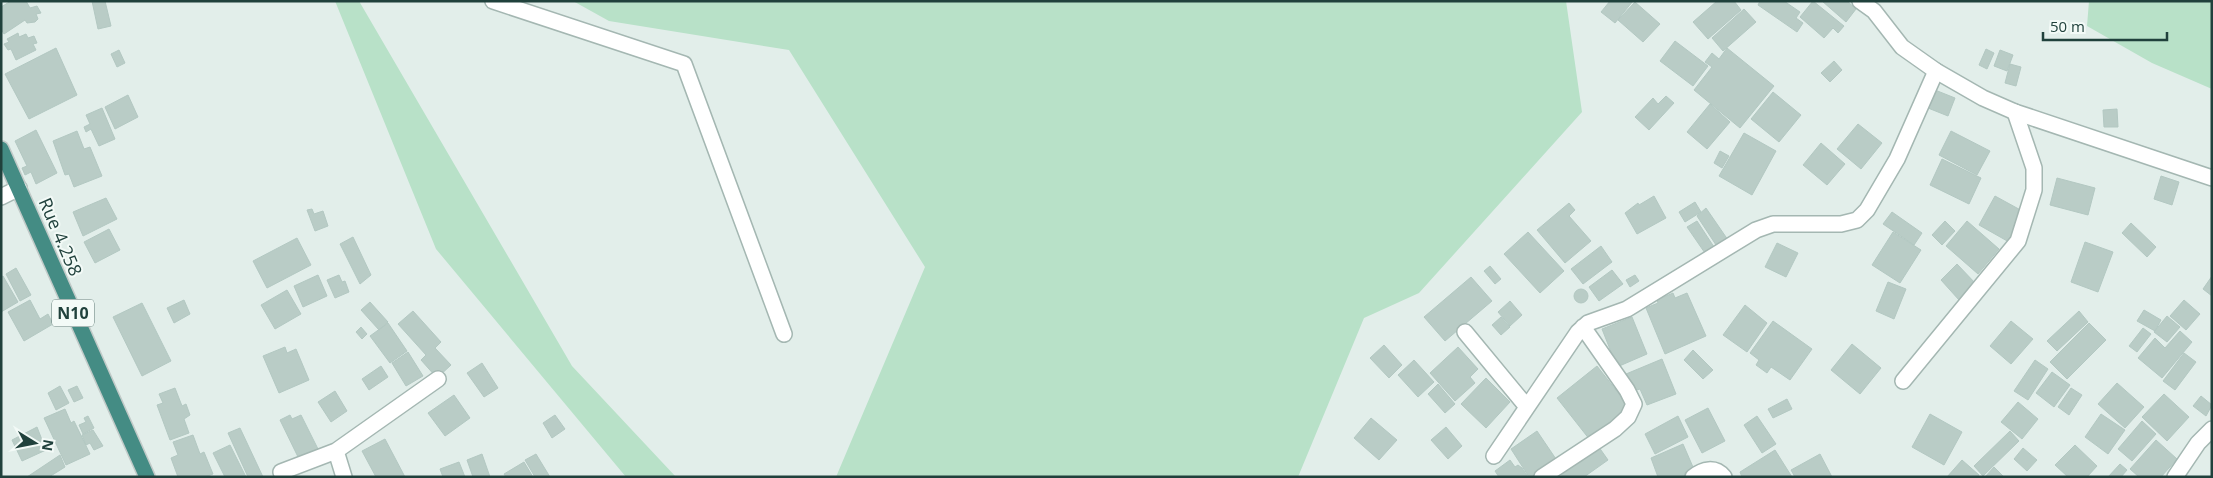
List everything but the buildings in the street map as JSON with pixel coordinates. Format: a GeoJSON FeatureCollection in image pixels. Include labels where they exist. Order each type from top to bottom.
{"type":"FeatureCollection","features":[{"type":"Feature","properties":{"kind":"highway","name":"Rue 4.258"},"geometry":{"type":"LineString","coordinates":[[1,149],[147,477]]}},
{"type":"Feature","properties":{"kind":"street"},"geometry":{"type":"LineString","coordinates":[[493,1],[684,64],[784,334]]}},
{"type":"Feature","properties":{"kind":"street"},"geometry":{"type":"LineString","coordinates":[[1860,1],[1874,11],[1902,47],[1936,71],[1983,98],[2015,112],[2212,178]]}},
{"type":"Feature","properties":{"kind":"street"},"geometry":{"type":"LineString","coordinates":[[1494,456],[1583,327],[1627,309],[1756,230],[1773,224],[1841,224],[1857,220],[1867,210],[1897,158],[1936,71]]}},
{"type":"Feature","properties":{"kind":"street"},"geometry":{"type":"LineString","coordinates":[[1903,381],[2018,241],[2034,190],[2034,168],[2015,112]]}},
{"type":"Feature","properties":{"kind":"street"},"geometry":{"type":"LineString","coordinates":[[1,197],[19,188]]}},
{"type":"Feature","properties":{"kind":"street"},"geometry":{"type":"LineString","coordinates":[[1542,477],[1615,429],[1628,417],[1634,404],[1627,390],[1583,327]]}},
{"type":"Feature","properties":{"kind":"street"},"geometry":{"type":"LineString","coordinates":[[1465,332],[1527,407]]}},
{"type":"Feature","properties":{"kind":"street"},"geometry":{"type":"LineString","coordinates":[[281,472],[336,451],[438,379]]}},
{"type":"Feature","properties":{"kind":"street"},"geometry":{"type":"LineString","coordinates":[[2175,477],[2198,443],[2212,429]]}},
{"type":"Feature","properties":{"kind":"street"},"geometry":{"type":"LineString","coordinates":[[336,451],[344,477]]}},
{"type":"Feature","properties":{"kind":"street"},"geometry":{"type":"LineString","coordinates":[[1693,477],[1706,469],[1714,470],[1724,477]]}},
{"type":"Feature","properties":{"kind":"green space"},"geometry":{"type":"Polygon","coordinates":[[[335,1],[359,1],[572,366],[676,477],[626,477],[436,249],[335,1]]]}},
{"type":"Feature","properties":{"kind":"green space"},"geometry":{"type":"Polygon","coordinates":[[[573,1],[1566,1],[1582,112],[1419,293],[1364,318],[1298,477],[836,477],[925,267],[789,50],[609,21],[573,1]]]}},
{"type":"Feature","properties":{"kind":"green space"},"geometry":{"type":"Polygon","coordinates":[[[2089,1],[2212,1],[2212,89],[2152,63],[2087,26],[2089,1]]]}}]}
